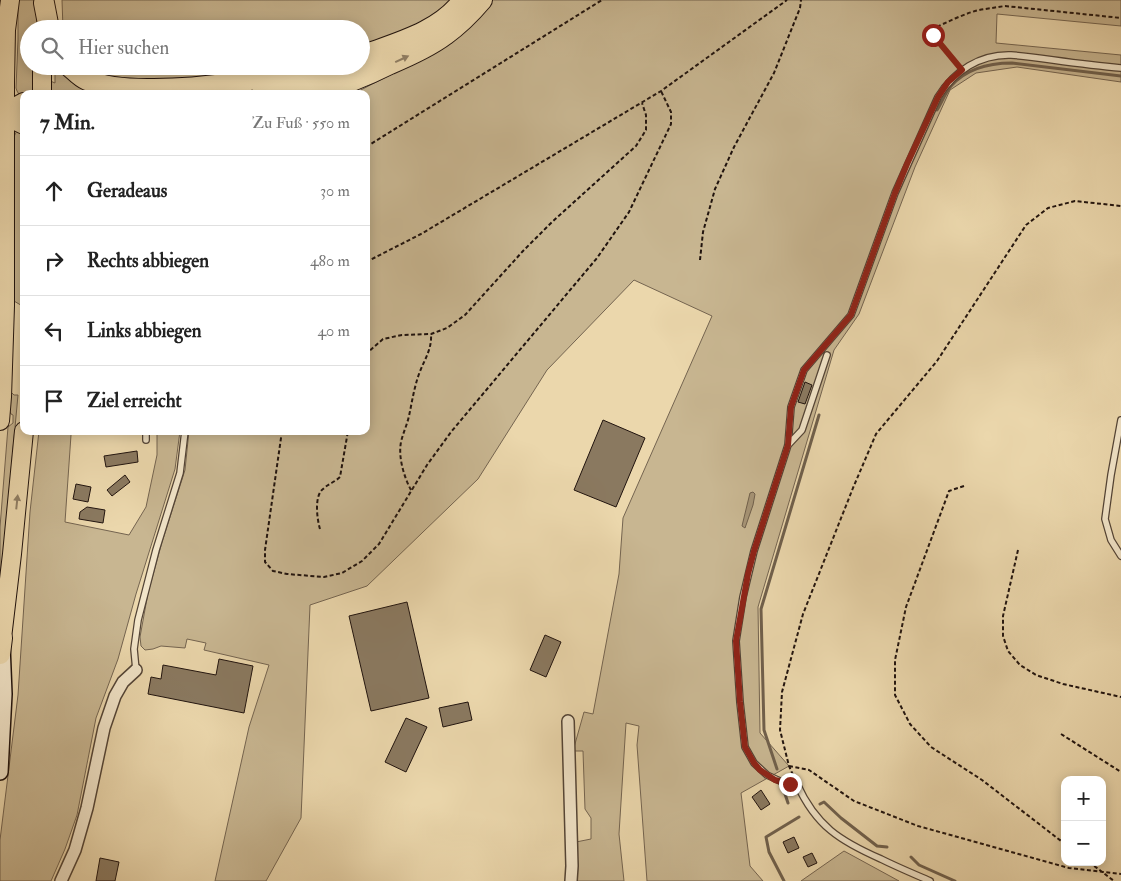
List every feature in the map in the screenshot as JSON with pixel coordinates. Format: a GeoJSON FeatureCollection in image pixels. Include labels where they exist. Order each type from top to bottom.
{"type":"FeatureCollection","features":[{"type":"Feature","properties":{"kind":"highway"},"geometry":{"type":"LineString","coordinates":[[370,53],[424,32],[452,13],[462,0]]}},
{"type":"Feature","properties":{"kind":"highway"},"geometry":{"type":"LineString","coordinates":[[370,73],[406,57],[445,35],[472,12],[482,0]]}},
{"type":"Feature","properties":{"kind":"highway"},"geometry":{"type":"LineString","coordinates":[[45,1],[48,20]]}},
{"type":"Feature","properties":{"kind":"highway"},"geometry":{"type":"LineString","coordinates":[[79,75],[86,79],[116,88],[165,89],[212,86],[270,75]]}},
{"type":"Feature","properties":{"kind":"highway"},"geometry":{"type":"LineString","coordinates":[[273,90],[315,75]]}},
{"type":"Feature","properties":{"kind":"highway"},"geometry":{"type":"LineString","coordinates":[[325,90],[366,75]]}},
{"type":"Feature","properties":{"kind":"highway"},"geometry":{"type":"LineString","coordinates":[[338,90],[357,79]]}},
{"type":"Feature","properties":{"kind":"highway"},"geometry":{"type":"LineString","coordinates":[[4,114],[20,105]]}},
{"type":"Feature","properties":{"kind":"highway"},"geometry":{"type":"LineString","coordinates":[[4,114],[20,122]]}},
{"type":"Feature","properties":{"kind":"main road"},"geometry":{"type":"LineString","coordinates":[[0,421],[5,306],[4,114],[6,30],[10,0]]}},
{"type":"Feature","properties":{"kind":"main road"},"geometry":{"type":"LineString","coordinates":[[44,20],[45,1]]}},
{"type":"Feature","properties":{"kind":"main road"},"geometry":{"type":"LineString","coordinates":[[42,75],[42,90]]}},
{"type":"Feature","properties":{"kind":"main road"},"geometry":{"type":"LineString","coordinates":[[0,772],[4,694],[1,646],[24,435]]}},
{"type":"Feature","properties":{"kind":"street"},"geometry":{"type":"LineString","coordinates":[[60,881],[75,850],[85,817],[104,728],[115,696],[123,682],[136,670]]}},
{"type":"Feature","properties":{"kind":"street"},"geometry":{"type":"LineString","coordinates":[[568,720],[571,881]]}},
{"type":"Feature","properties":{"kind":"lane"},"geometry":{"type":"LineString","coordinates":[[930,881],[852,846],[835,834],[814,813],[797,784],[782,782],[767,775],[754,763],[745,747],[740,702],[736,641],[743,597],[754,551],[788,445],[791,407],[804,370],[851,315],[907,164],[938,97],[948,82],[962,70],[979,60],[1009,55],[1121,68]]}},
{"type":"Feature","properties":{"kind":"lane"},"geometry":{"type":"LineString","coordinates":[[788,445],[802,430],[827,356]]}},
{"type":"Feature","properties":{"kind":"lane"},"geometry":{"type":"LineString","coordinates":[[1121,420],[1105,519],[1111,540],[1121,556]]}},
{"type":"Feature","properties":{"kind":"lane"},"geometry":{"type":"LineString","coordinates":[[146,435],[146,440]]}},
{"type":"Feature","properties":{"kind":"lane"},"geometry":{"type":"LineString","coordinates":[[136,670],[134,649],[138,620],[156,550],[180,473],[185,435]]}},
{"type":"Feature","properties":{"kind":"lane"},"geometry":{"type":"LineString","coordinates":[[913,874],[925,881]]}},
{"type":"Feature","properties":{"kind":"path"},"geometry":{"type":"LineString","coordinates":[[370,145],[602,0]]}},
{"type":"Feature","properties":{"kind":"path"},"geometry":{"type":"LineString","coordinates":[[370,260],[421,234],[661,91],[787,0]]}},
{"type":"Feature","properties":{"kind":"path"},"geometry":{"type":"LineString","coordinates":[[700,260],[703,232],[715,189],[734,147],[774,73],[800,8],[801,0]]}},
{"type":"Feature","properties":{"kind":"path"},"geometry":{"type":"LineString","coordinates":[[962,70],[930,30],[960,16],[1005,6],[1121,18]]}},
{"type":"Feature","properties":{"kind":"path"},"geometry":{"type":"LineString","coordinates":[[281,435],[265,550],[266,562],[273,571],[287,574],[324,577],[342,573],[362,561],[379,544],[427,465],[451,432],[597,258],[628,212],[671,124],[670,112],[661,91]]}},
{"type":"Feature","properties":{"kind":"path"},"geometry":{"type":"LineString","coordinates":[[370,350],[383,339],[402,335],[431,334],[448,328],[465,315],[552,222],[636,146],[646,130],[646,115],[642,102]]}},
{"type":"Feature","properties":{"kind":"path"},"geometry":{"type":"LineString","coordinates":[[797,784],[789,766],[780,730],[782,692],[803,614],[876,434],[937,361],[1026,225],[1048,208],[1075,201],[1121,206]]}},
{"type":"Feature","properties":{"kind":"path"},"geometry":{"type":"LineString","coordinates":[[412,490],[406,481],[401,458],[401,444],[415,386],[430,348],[431,334]]}},
{"type":"Feature","properties":{"kind":"path"},"geometry":{"type":"LineString","coordinates":[[320,529],[316,519],[318,495],[322,489],[340,477],[347,435]]}},
{"type":"Feature","properties":{"kind":"path"},"geometry":{"type":"LineString","coordinates":[[964,486],[949,491],[906,607],[895,660],[895,695],[910,724],[931,747],[982,780],[1061,841]]}},
{"type":"Feature","properties":{"kind":"path"},"geometry":{"type":"LineString","coordinates":[[1018,550],[1003,616],[1003,636],[1008,651],[1020,665],[1036,675],[1063,684],[1121,697]]}},
{"type":"Feature","properties":{"kind":"path"},"geometry":{"type":"LineString","coordinates":[[1061,734],[1121,772]]}},
{"type":"Feature","properties":{"kind":"path"},"geometry":{"type":"LineString","coordinates":[[789,766],[809,770],[854,801],[918,826],[1069,868],[1121,874]]}},
{"type":"Feature","properties":{"kind":"path"},"geometry":{"type":"LineString","coordinates":[[1094,866],[1114,881]]}},
{"type":"Feature","properties":{"kind":"shaded area"},"geometry":{"type":"Polygon","coordinates":[[[18,0],[38,0],[37,20],[20,20],[20,75],[36,75],[55,83],[55,75],[88,75],[128,90],[20,90],[20,96],[16,88],[18,0]]]}},
{"type":"Feature","properties":{"kind":"shaded area"},"geometry":{"type":"Polygon","coordinates":[[[62,0],[452,0],[436,16],[370,43],[370,20],[63,20],[62,0]]]}},
{"type":"Feature","properties":{"kind":"shaded area"},"geometry":{"type":"Polygon","coordinates":[[[492,0],[1121,0],[1121,26],[997,14],[996,43],[1121,55],[1121,82],[1017,67],[976,73],[950,90],[915,167],[859,314],[834,350],[758,607],[760,733],[789,766],[741,793],[750,866],[763,881],[647,881],[637,745],[639,726],[626,723],[619,834],[624,881],[577,881],[576,842],[591,839],[591,818],[585,809],[583,751],[573,751],[584,712],[593,714],[619,574],[623,518],[712,316],[634,280],[547,370],[478,479],[367,586],[310,605],[301,818],[266,881],[215,881],[249,727],[269,665],[204,650],[206,643],[187,639],[185,648],[161,646],[145,650],[141,646],[140,637],[148,593],[185,470],[189,435],[370,435],[370,90],[361,90],[413,63],[472,22],[492,0]]]}},
{"type":"Feature","properties":{"kind":"shaded area"},"geometry":{"type":"Polygon","coordinates":[[[104,75],[227,75],[205,79],[124,80],[104,75]]]}},
{"type":"Feature","properties":{"kind":"shaded area"},"geometry":{"type":"Polygon","coordinates":[[[19,129],[20,305],[14,301],[11,392],[14,395],[18,395],[0,590],[0,527],[8,427],[13,423],[13,415],[9,410],[13,141],[19,129]]]}},
{"type":"Feature","properties":{"kind":"shaded area"},"geometry":{"type":"Polygon","coordinates":[[[39,435],[71,435],[65,522],[129,535],[146,507],[157,455],[157,435],[179,435],[175,469],[118,659],[96,718],[77,815],[65,849],[51,881],[0,881],[0,840],[18,695],[30,512],[39,435]]]}},
{"type":"Feature","properties":{"kind":"shaded area"},"geometry":{"type":"Polygon","coordinates":[[[753,492],[755,494],[753,505],[745,528],[742,526],[750,493],[753,492]]]}},
{"type":"Feature","properties":{"kind":"shaded area"},"geometry":{"type":"Polygon","coordinates":[[[844,851],[899,881],[801,881],[844,851]]]}},
{"type":"Feature","properties":{"kind":"building"},"geometry":{"type":"Polygon","coordinates":[[[805,382],[812,385],[805,404],[798,402],[805,382]]]}},
{"type":"Feature","properties":{"kind":"building"},"geometry":{"type":"Polygon","coordinates":[[[603,420],[645,438],[616,507],[574,490],[603,420]]]}},
{"type":"Feature","properties":{"kind":"building"},"geometry":{"type":"Polygon","coordinates":[[[137,451],[138,462],[106,467],[104,456],[137,451]]]}},
{"type":"Feature","properties":{"kind":"building"},"geometry":{"type":"Polygon","coordinates":[[[125,475],[130,482],[112,496],[107,490],[125,475]]]}},
{"type":"Feature","properties":{"kind":"building"},"geometry":{"type":"Polygon","coordinates":[[[76,484],[91,487],[88,502],[73,499],[76,484]]]}},
{"type":"Feature","properties":{"kind":"building"},"geometry":{"type":"Polygon","coordinates":[[[87,507],[105,510],[103,523],[79,519],[80,512],[87,507]]]}},
{"type":"Feature","properties":{"kind":"building"},"geometry":{"type":"Polygon","coordinates":[[[407,602],[429,698],[371,711],[349,616],[407,602]]]}},
{"type":"Feature","properties":{"kind":"building"},"geometry":{"type":"Polygon","coordinates":[[[545,635],[561,642],[546,677],[530,670],[545,635]]]}},
{"type":"Feature","properties":{"kind":"building"},"geometry":{"type":"Polygon","coordinates":[[[219,659],[253,666],[244,713],[148,694],[151,677],[161,679],[163,665],[216,675],[219,659]]]}},
{"type":"Feature","properties":{"kind":"building"},"geometry":{"type":"Polygon","coordinates":[[[468,702],[472,720],[443,727],[439,708],[468,702]]]}},
{"type":"Feature","properties":{"kind":"building"},"geometry":{"type":"Polygon","coordinates":[[[406,718],[427,727],[406,772],[385,762],[406,718]]]}},
{"type":"Feature","properties":{"kind":"building"},"geometry":{"type":"Polygon","coordinates":[[[761,790],[770,804],[761,810],[752,797],[761,790]]]}},
{"type":"Feature","properties":{"kind":"building"},"geometry":{"type":"Polygon","coordinates":[[[794,837],[799,848],[788,853],[783,842],[794,837]]]}},
{"type":"Feature","properties":{"kind":"building"},"geometry":{"type":"Polygon","coordinates":[[[812,853],[817,863],[808,867],[803,857],[812,853]]]}},
{"type":"Feature","properties":{"kind":"building"},"geometry":{"type":"Polygon","coordinates":[[[100,858],[119,862],[115,881],[96,881],[100,858]]]}},
{"type":"Feature","properties":{"kind":"waterway"},"geometry":{"type":"LineString","coordinates":[[937,110],[949,89],[957,80],[979,68],[995,64],[1012,63],[1121,76]]}},
{"type":"Feature","properties":{"kind":"waterway"},"geometry":{"type":"LineString","coordinates":[[777,769],[764,730],[761,609],[819,415]]}},
{"type":"Feature","properties":{"kind":"waterway"},"geometry":{"type":"LineString","coordinates":[[784,791],[788,803]]}},
{"type":"Feature","properties":{"kind":"waterway"},"geometry":{"type":"LineString","coordinates":[[820,804],[824,802],[877,846],[887,847]]}},
{"type":"Feature","properties":{"kind":"waterway"},"geometry":{"type":"LineString","coordinates":[[784,881],[769,852],[766,837],[799,817]]}},
{"type":"Feature","properties":{"kind":"waterway"},"geometry":{"type":"LineString","coordinates":[[911,857],[919,865],[955,881]]}},
{"type":"Feature","properties":{"kind":"route"},"geometry":{"type":"LineString","coordinates":[[790,784],[775,780],[760,770],[745,747],[737,671],[736,641],[743,597],[754,551],[788,445],[791,407],[804,370],[851,315],[907,164],[938,97],[948,82],[962,70],[933,35]]}}]}
